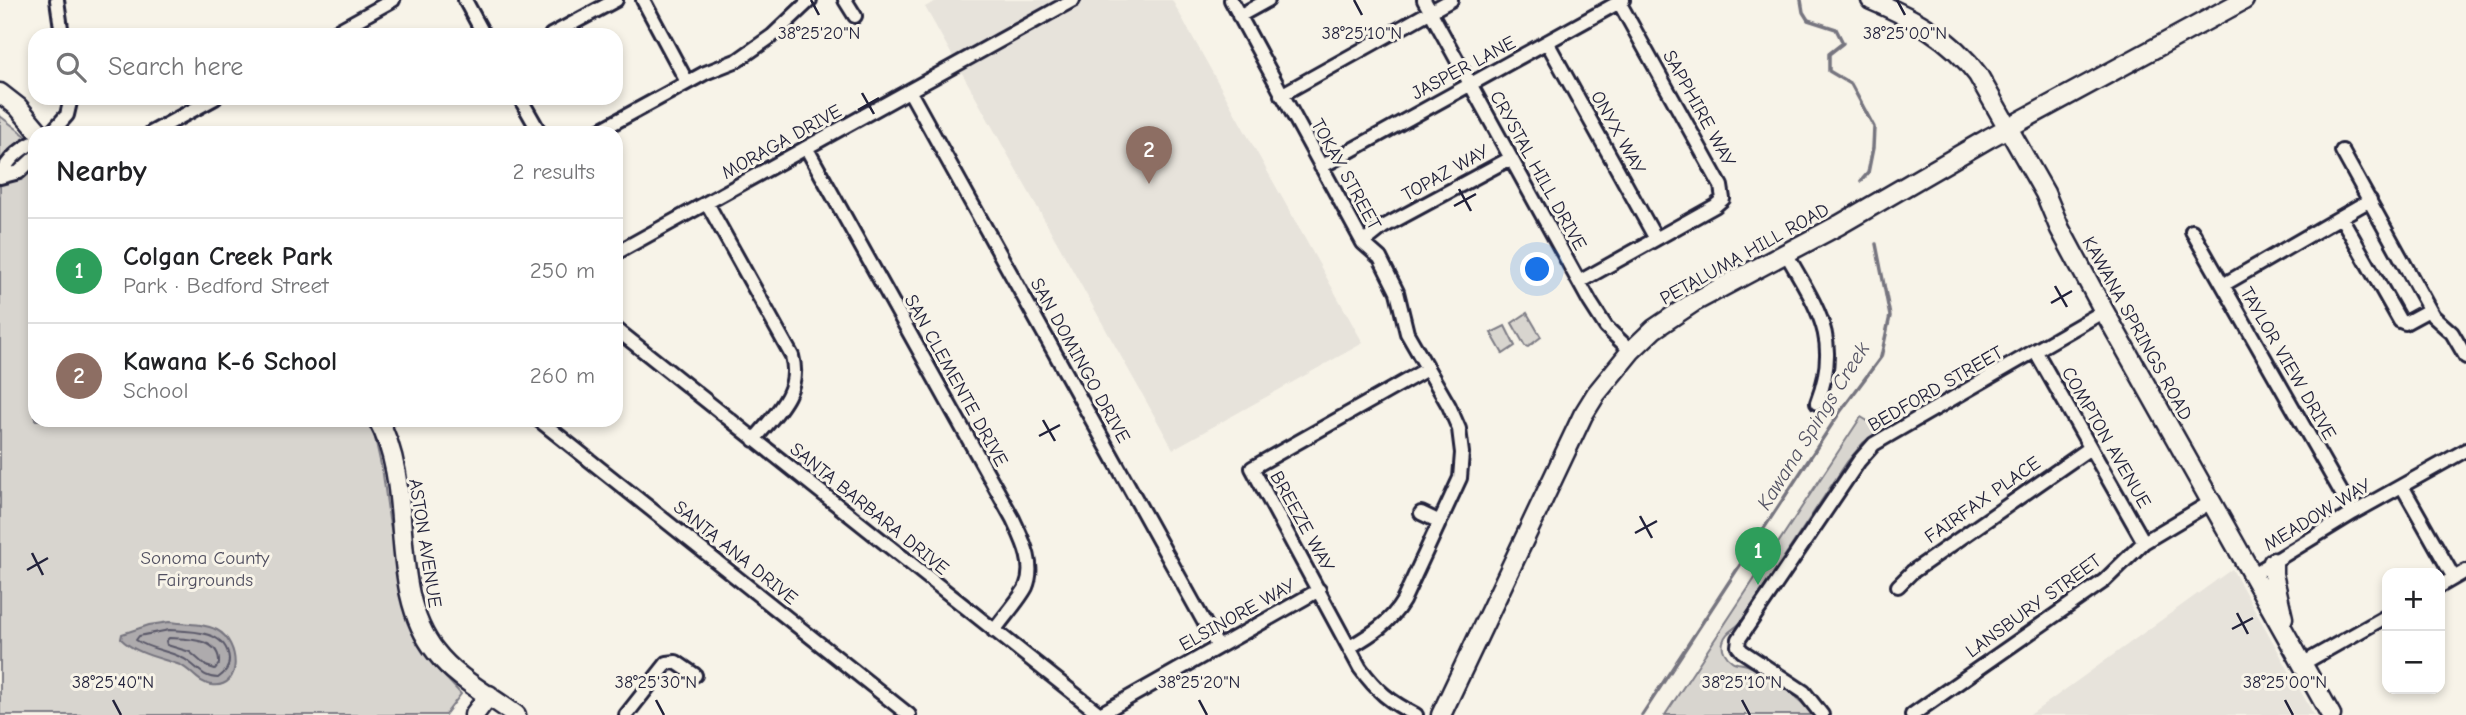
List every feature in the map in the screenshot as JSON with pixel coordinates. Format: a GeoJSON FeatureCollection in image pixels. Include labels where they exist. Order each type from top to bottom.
{"type":"FeatureCollection","features":[{"type":"Feature","properties":{"kind":"street"},"geometry":{"type":"LineString","coordinates":[[57,0],[61,28]]}},
{"type":"Feature","properties":{"kind":"street"},"geometry":{"type":"LineString","coordinates":[[343,28],[393,0]]}},
{"type":"Feature","properties":{"kind":"street"},"geometry":{"type":"LineString","coordinates":[[465,0],[480,28]]}},
{"type":"Feature","properties":{"kind":"street"},"geometry":{"type":"LineString","coordinates":[[564,28],[616,0]]}},
{"type":"Feature","properties":{"kind":"street"},"geometry":{"type":"LineString","coordinates":[[643,0],[687,82]]}},
{"type":"Feature","properties":{"kind":"street"},"geometry":{"type":"LineString","coordinates":[[607,126],[687,82],[738,60],[772,36],[810,0]]}},
{"type":"Feature","properties":{"kind":"street"},"geometry":{"type":"LineString","coordinates":[[845,0],[855,16]]}},
{"type":"Feature","properties":{"kind":"street","name":"MORAGA DRIVE"},"geometry":{"type":"LineString","coordinates":[[623,249],[1073,0]]}},
{"type":"Feature","properties":{"kind":"street","name":"TOKAY STREET"},"geometry":{"type":"LineString","coordinates":[[1231,0],[1363,243],[1380,258],[1390,275],[1407,333],[1449,406],[1459,429],[1462,453],[1460,478],[1395,615],[1382,627],[1350,647]]}},
{"type":"Feature","properties":{"kind":"street"},"geometry":{"type":"LineString","coordinates":[[1239,16],[1268,0]]}},
{"type":"Feature","properties":{"kind":"street"},"geometry":{"type":"LineString","coordinates":[[1281,95],[1427,6],[1451,0]]}},
{"type":"Feature","properties":{"kind":"street","name":"KAWANA SPRINGS ROAD"},"geometry":{"type":"LineString","coordinates":[[1871,0],[1906,15],[1929,29],[1965,58],[2045,193],[2060,229],[2104,311],[2331,715]]}},
{"type":"Feature","properties":{"kind":"street","name":"PETALUMA HILL ROAD"},"geometry":{"type":"LineString","coordinates":[[1441,715],[1583,415],[1595,394],[1631,351],[1654,329],[1684,308],[2244,0]]}},
{"type":"Feature","properties":{"kind":"street","name":"JASPER LANE"},"geometry":{"type":"LineString","coordinates":[[1321,167],[1548,44],[1621,1]]}},
{"type":"Feature","properties":{"kind":"street","name":"SAPPHIRE WAY"},"geometry":{"type":"LineString","coordinates":[[1579,282],[1723,199],[1723,192],[1621,1]]}},
{"type":"Feature","properties":{"kind":"street","name":"CRYSTAL HILL DRIVE"},"geometry":{"type":"LineString","coordinates":[[1427,6],[1579,282],[1606,327],[1631,351]]}},
{"type":"Feature","properties":{"kind":"street","name":"ONYX WAY"},"geometry":{"type":"LineString","coordinates":[[1548,44],[1656,239]]}},
{"type":"Feature","properties":{"kind":"street","name":"SAN DOMINGO DRIVE"},"geometry":{"type":"LineString","coordinates":[[910,92],[1218,646]]}},
{"type":"Feature","properties":{"kind":"street"},"geometry":{"type":"LineString","coordinates":[[0,93],[18,107],[34,126]]}},
{"type":"Feature","properties":{"kind":"street"},"geometry":{"type":"LineString","coordinates":[[57,126],[67,115],[69,105]]}},
{"type":"Feature","properties":{"kind":"street"},"geometry":{"type":"LineString","coordinates":[[164,126],[202,105]]}},
{"type":"Feature","properties":{"kind":"street"},"geometry":{"type":"LineString","coordinates":[[524,105],[536,126]]}},
{"type":"Feature","properties":{"kind":"street"},"geometry":{"type":"LineString","coordinates":[[0,176],[8,162],[28,145]]}},
{"type":"Feature","properties":{"kind":"street","name":"SAN CLEMENTE DRIVE"},"geometry":{"type":"LineString","coordinates":[[807,149],[1013,519],[1023,542],[1030,566],[1026,587],[993,631]]}},
{"type":"Feature","properties":{"kind":"street"},"geometry":{"type":"LineString","coordinates":[[2342,151],[2429,310],[2452,333],[2466,357]]}},
{"type":"Feature","properties":{"kind":"street","name":"TOPAZ WAY"},"geometry":{"type":"LineString","coordinates":[[1363,243],[1383,227],[1511,158]]}},
{"type":"Feature","properties":{"kind":"street"},"geometry":{"type":"LineString","coordinates":[[0,176],[19,172],[28,164]]}},
{"type":"Feature","properties":{"kind":"street"},"geometry":{"type":"LineString","coordinates":[[2223,285],[2370,200]]}},
{"type":"Feature","properties":{"kind":"street"},"geometry":{"type":"LineString","coordinates":[[707,203],[792,356],[796,369],[795,383],[787,398],[754,440]]}},
{"type":"Feature","properties":{"kind":"street"},"geometry":{"type":"LineString","coordinates":[[2341,217],[2400,321],[2405,323],[2429,310]]}},
{"type":"Feature","properties":{"kind":"street","name":"TAYLOR VIEW DRIVE"},"geometry":{"type":"LineString","coordinates":[[2192,231],[2353,513]]}},
{"type":"Feature","properties":{"kind":"street"},"geometry":{"type":"LineString","coordinates":[[1786,253],[1822,320],[1828,340],[1825,381],[1817,403]]}},
{"type":"Feature","properties":{"kind":"street","name":"BEDFORD STREET"},"geometry":{"type":"LineString","coordinates":[[1822,715],[1804,692],[1742,651],[1738,646],[1739,639],[1859,461],[1874,444],[2104,311]]}},
{"type":"Feature","properties":{"kind":"street","name":"SANTA BARBARA DRIVE"},"geometry":{"type":"LineString","coordinates":[[623,335],[1100,715]]}},
{"type":"Feature","properties":{"kind":"street","name":"COMPTON AVENUE"},"geometry":{"type":"LineString","coordinates":[[2036,352],[2144,542]]}},
{"type":"Feature","properties":{"kind":"street","name":"BREEZE WAY"},"geometry":{"type":"LineString","coordinates":[[1416,715],[1391,702],[1373,686],[1360,668],[1252,468],[1427,369]]}},
{"type":"Feature","properties":{"kind":"street","name":"ASTON AVENUE"},"geometry":{"type":"LineString","coordinates":[[381,427],[389,446],[397,490],[413,610],[423,634],[437,653],[454,669],[516,715]]}},
{"type":"Feature","properties":{"kind":"street","name":"SANTA ANA DRIVE"},"geometry":{"type":"LineString","coordinates":[[548,427],[909,715]]}},
{"type":"Feature","properties":{"kind":"street","name":"FAIRFAX PLACE"},"geometry":{"type":"LineString","coordinates":[[1898,586],[1912,572],[2090,448]]}},
{"type":"Feature","properties":{"kind":"street","name":"MEADOW WAY"},"geometry":{"type":"LineString","coordinates":[[2252,575],[2353,513],[2466,450]]}},
{"type":"Feature","properties":{"kind":"street","name":"MEADOW WAY"},"geometry":{"type":"LineString","coordinates":[[2402,486],[2454,578]]}},
{"type":"Feature","properties":{"kind":"street","name":"LANSBURY STREET"},"geometry":{"type":"LineString","coordinates":[[1912,715],[2104,581],[2144,542],[2211,502]]}},
{"type":"Feature","properties":{"kind":"street"},"geometry":{"type":"LineString","coordinates":[[1421,513],[1440,522]]}},
{"type":"Feature","properties":{"kind":"street"},"geometry":{"type":"LineString","coordinates":[[2273,562],[2273,574],[2286,635]]}},
{"type":"Feature","properties":{"kind":"street"},"geometry":{"type":"LineString","coordinates":[[2445,583],[2466,571]]}},
{"type":"Feature","properties":{"kind":"street","name":"ELSINORE WAY"},"geometry":{"type":"LineString","coordinates":[[1100,715],[1320,590]]}},
{"type":"Feature","properties":{"kind":"street"},"geometry":{"type":"LineString","coordinates":[[2302,664],[2382,619]]}},
{"type":"Feature","properties":{"kind":"street"},"geometry":{"type":"LineString","coordinates":[[626,715],[667,663],[676,662],[695,675]]}},
{"type":"Feature","properties":{"kind":"street"},"geometry":{"type":"LineString","coordinates":[[474,715],[489,695]]}},
{"type":"Feature","properties":{"kind":"shaded area"},"geometry":{"type":"Polygon","coordinates":[[[938,0],[1172,0],[1363,343],[1173,449],[925,7],[938,0]]]}},
{"type":"Feature","properties":{"kind":"shaded area"},"geometry":{"type":"Polygon","coordinates":[[[2232,569],[2314,715],[2030,715],[2232,569]]]}},
{"type":"Feature","properties":{"kind":"green space","name":"Sonoma County Fairgrounds"},"geometry":{"type":"Polygon","coordinates":[[[0,116],[28,138],[28,427],[372,427],[415,638],[430,661],[461,694],[445,715],[0,715],[0,116]]]}},
{"type":"Feature","properties":{"kind":"green space"},"geometry":{"type":"Polygon","coordinates":[[[1527,313],[1541,337],[1528,347],[1512,323],[1527,313]]]}},
{"type":"Feature","properties":{"kind":"green space"},"geometry":{"type":"Polygon","coordinates":[[[1505,326],[1515,346],[1503,354],[1491,333],[1505,326]]]}},
{"type":"Feature","properties":{"kind":"green space"},"geometry":{"type":"Polygon","coordinates":[[[1861,417],[1881,429],[1863,443],[1847,462],[1741,622],[1726,636],[1723,645],[1724,653],[1735,663],[1745,664],[1773,680],[1813,715],[1665,715],[1861,417]]]}},
{"type":"Feature","properties":{"kind":"water"},"geometry":{"type":"Polygon","coordinates":[[[169,622],[206,626],[225,636],[234,654],[235,664],[229,680],[222,684],[207,684],[180,665],[141,652],[121,639],[122,634],[169,622]]]}},
{"type":"Feature","properties":{"kind":"waterway","name":"Kawana Spings Creek"},"geometry":{"type":"LineString","coordinates":[[1801,0],[1808,20],[1836,29],[1843,43],[1829,54],[1829,71],[1851,84],[1874,127],[1868,173],[1861,181]]}},
{"type":"Feature","properties":{"kind":"waterway","name":"Kawana Spings Creek"},"geometry":{"type":"LineString","coordinates":[[1642,715],[1840,412],[1881,357],[1890,316],[1876,244]]}},
{"type":"Feature","properties":{"kind":"place","name":"Kawana K-6 School"},"geometry":{"type":"Point","coordinates":[1149,184]}},
{"type":"Feature","properties":{"kind":"place","name":"Colgan Creek Park"},"geometry":{"type":"Point","coordinates":[1758,585]}}]}
